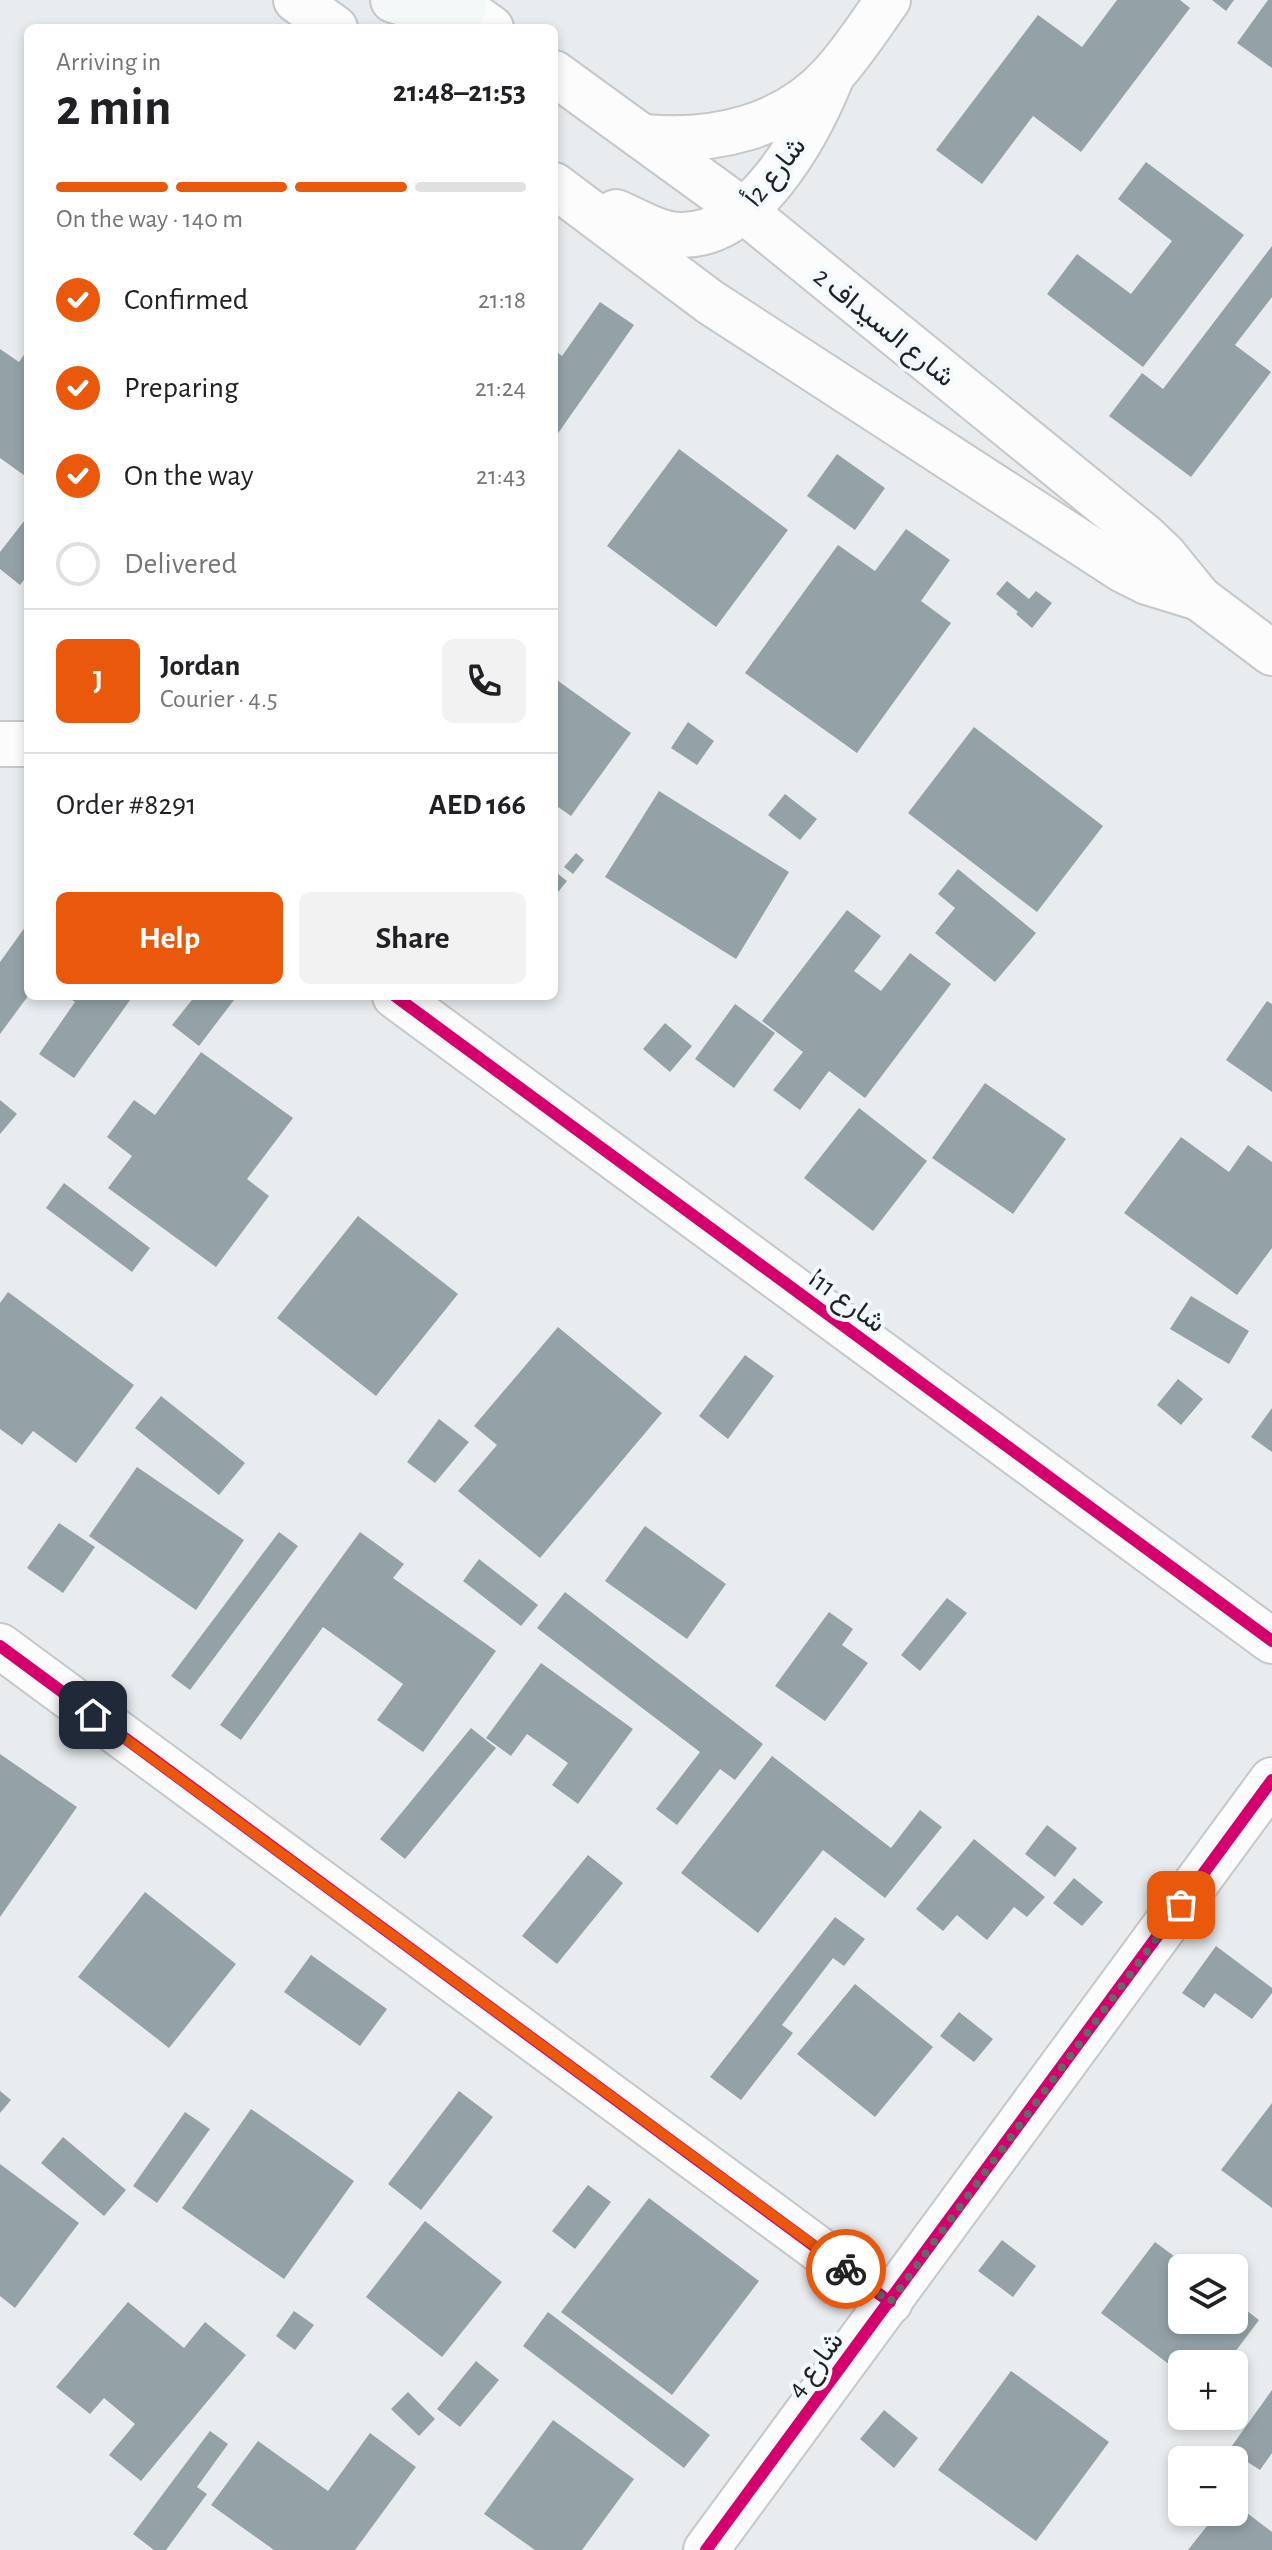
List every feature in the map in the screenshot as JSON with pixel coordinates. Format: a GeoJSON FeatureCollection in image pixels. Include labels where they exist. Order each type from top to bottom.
{"type":"FeatureCollection","features":[{"type":"Feature","properties":{"kind":"main road"},"geometry":{"type":"LineString","coordinates":[[393,0],[409,5],[469,12]]}},
{"type":"Feature","properties":{"kind":"street"},"geometry":{"type":"LineString","coordinates":[[296,0],[329,24]]}},
{"type":"Feature","properties":{"kind":"street","name":"شارع 2أ"},"geometry":{"type":"LineString","coordinates":[[558,187],[661,232],[676,235],[708,232],[744,211],[767,186],[805,134],[832,76],[888,0]]}},
{"type":"Feature","properties":{"kind":"street","name":"شارع السيداف 2"},"geometry":{"type":"LineString","coordinates":[[558,76],[744,211],[1144,536],[1199,598],[1272,653]]}},
{"type":"Feature","properties":{"kind":"street","name":"شارع 2أ"},"geometry":{"type":"LineString","coordinates":[[645,137],[679,140],[714,137],[747,129],[778,116],[832,76]]}},
{"type":"Feature","properties":{"kind":"street","name":"شارع السيداف 2"},"geometry":{"type":"LineString","coordinates":[[558,188],[710,302],[1123,570],[1147,582],[1199,598]]}},
{"type":"Feature","properties":{"kind":"street"},"geometry":{"type":"LineString","coordinates":[[0,744],[24,744]]}},
{"type":"Feature","properties":{"kind":"street","name":"شارع 11ا"},"geometry":{"type":"LineString","coordinates":[[400,1000],[1272,1641]]}},
{"type":"Feature","properties":{"kind":"street"},"geometry":{"type":"LineString","coordinates":[[0,1646],[890,2302]]}},
{"type":"Feature","properties":{"kind":"street","name":"شارع 4"},"geometry":{"type":"LineString","coordinates":[[706,2550],[1272,1780]]}},
{"type":"Feature","properties":{"kind":"building"},"geometry":{"type":"Polygon","coordinates":[[[1117,0],[1180,0],[1190,8],[1081,152],[1033,116],[982,184],[936,150],[1038,15],[1082,47],[1117,0]]]}},
{"type":"Feature","properties":{"kind":"building"},"geometry":{"type":"Polygon","coordinates":[[[1212,0],[1234,0],[1226,11],[1212,0]]]}},
{"type":"Feature","properties":{"kind":"building"},"geometry":{"type":"Polygon","coordinates":[[[1268,0],[1272,0],[1272,68],[1237,43],[1268,0]]]}},
{"type":"Feature","properties":{"kind":"building"},"geometry":{"type":"Polygon","coordinates":[[[1146,162],[1244,235],[1143,367],[1047,294],[1077,254],[1131,294],[1172,241],[1118,199],[1146,162]]]}},
{"type":"Feature","properties":{"kind":"building"},"geometry":{"type":"Polygon","coordinates":[[[1272,246],[1272,297],[1235,345],[1271,372],[1191,477],[1109,416],[1142,373],[1163,389],[1272,246]]]}},
{"type":"Feature","properties":{"kind":"building"},"geometry":{"type":"Polygon","coordinates":[[[600,302],[634,325],[558,433],[558,353],[562,356],[600,302]]]}},
{"type":"Feature","properties":{"kind":"building"},"geometry":{"type":"Polygon","coordinates":[[[0,349],[19,362],[24,355],[24,475],[0,458],[0,349]]]}},
{"type":"Feature","properties":{"kind":"building"},"geometry":{"type":"Polygon","coordinates":[[[679,449],[788,530],[716,627],[607,546],[679,449]]]}},
{"type":"Feature","properties":{"kind":"building"},"geometry":{"type":"Polygon","coordinates":[[[837,454],[885,488],[855,530],[807,496],[837,454]]]}},
{"type":"Feature","properties":{"kind":"building"},"geometry":{"type":"Polygon","coordinates":[[[24,521],[24,580],[20,585],[0,569],[0,552],[24,521]]]}},
{"type":"Feature","properties":{"kind":"building"},"geometry":{"type":"Polygon","coordinates":[[[906,529],[950,560],[921,601],[951,623],[857,753],[745,673],[838,545],[875,571],[906,529]]]}},
{"type":"Feature","properties":{"kind":"building"},"geometry":{"type":"Polygon","coordinates":[[[1007,581],[1029,599],[1036,591],[1052,603],[1032,628],[996,594],[1007,581]]]}},
{"type":"Feature","properties":{"kind":"building"},"geometry":{"type":"Polygon","coordinates":[[[558,681],[631,733],[571,816],[558,807],[558,681]]]}},
{"type":"Feature","properties":{"kind":"building"},"geometry":{"type":"Polygon","coordinates":[[[688,722],[714,741],[697,765],[671,748],[688,722]]]}},
{"type":"Feature","properties":{"kind":"building"},"geometry":{"type":"Polygon","coordinates":[[[974,727],[1103,826],[1037,912],[908,813],[974,727]]]}},
{"type":"Feature","properties":{"kind":"building"},"geometry":{"type":"Polygon","coordinates":[[[659,791],[789,872],[736,959],[605,877],[659,791]]]}},
{"type":"Feature","properties":{"kind":"building"},"geometry":{"type":"Polygon","coordinates":[[[785,794],[817,819],[800,840],[768,815],[785,794]]]}},
{"type":"Feature","properties":{"kind":"building"},"geometry":{"type":"Polygon","coordinates":[[[576,853],[584,860],[573,874],[564,867],[576,853]]]}},
{"type":"Feature","properties":{"kind":"building"},"geometry":{"type":"Polygon","coordinates":[[[958,869],[1036,933],[995,982],[935,933],[955,908],[938,894],[958,869]]]}},
{"type":"Feature","properties":{"kind":"building"},"geometry":{"type":"Polygon","coordinates":[[[558,874],[567,881],[558,892],[558,874]]]}},
{"type":"Feature","properties":{"kind":"building"},"geometry":{"type":"Polygon","coordinates":[[[847,910],[881,936],[854,971],[881,991],[910,953],[951,984],[865,1098],[829,1071],[800,1110],[773,1090],[803,1052],[762,1021],[847,910]]]}},
{"type":"Feature","properties":{"kind":"building"},"geometry":{"type":"Polygon","coordinates":[[[24,929],[25,1000],[0,1034],[0,962],[24,929]]]}},
{"type":"Feature","properties":{"kind":"building"},"geometry":{"type":"Polygon","coordinates":[[[72,1000],[130,1000],[74,1078],[39,1054],[75,1002],[72,1000]]]}},
{"type":"Feature","properties":{"kind":"building"},"geometry":{"type":"Polygon","coordinates":[[[192,1000],[234,1000],[199,1046],[172,1025],[192,1000]]]}},
{"type":"Feature","properties":{"kind":"building"},"geometry":{"type":"Polygon","coordinates":[[[1267,1001],[1272,1004],[1272,1092],[1226,1060],[1267,1001]]]}},
{"type":"Feature","properties":{"kind":"building"},"geometry":{"type":"Polygon","coordinates":[[[735,1004],[775,1033],[734,1088],[695,1059],[735,1004]]]}},
{"type":"Feature","properties":{"kind":"building"},"geometry":{"type":"Polygon","coordinates":[[[665,1023],[692,1046],[670,1072],[643,1049],[665,1023]]]}},
{"type":"Feature","properties":{"kind":"building"},"geometry":{"type":"Polygon","coordinates":[[[201,1052],[293,1118],[247,1179],[269,1196],[216,1267],[108,1188],[132,1156],[107,1137],[134,1100],[155,1115],[201,1052]]]}},
{"type":"Feature","properties":{"kind":"building"},"geometry":{"type":"Polygon","coordinates":[[[985,1083],[1066,1139],[1013,1214],[932,1158],[985,1083]]]}},
{"type":"Feature","properties":{"kind":"building"},"geometry":{"type":"Polygon","coordinates":[[[0,1100],[17,1114],[0,1134],[0,1100]]]}},
{"type":"Feature","properties":{"kind":"building"},"geometry":{"type":"Polygon","coordinates":[[[859,1108],[927,1161],[873,1231],[804,1178],[859,1108]]]}},
{"type":"Feature","properties":{"kind":"building"},"geometry":{"type":"Polygon","coordinates":[[[1181,1137],[1229,1172],[1248,1145],[1272,1162],[1272,1248],[1237,1295],[1124,1213],[1181,1137]]]}},
{"type":"Feature","properties":{"kind":"building"},"geometry":{"type":"Polygon","coordinates":[[[64,1183],[150,1248],[132,1272],[46,1208],[64,1183]]]}},
{"type":"Feature","properties":{"kind":"building"},"geometry":{"type":"Polygon","coordinates":[[[358,1216],[458,1294],[376,1396],[277,1318],[358,1216]]]}},
{"type":"Feature","properties":{"kind":"building"},"geometry":{"type":"Polygon","coordinates":[[[8,1292],[134,1385],[76,1463],[33,1431],[22,1445],[0,1429],[0,1303],[8,1292]]]}},
{"type":"Feature","properties":{"kind":"building"},"geometry":{"type":"Polygon","coordinates":[[[1191,1296],[1249,1331],[1229,1364],[1170,1329],[1191,1296]]]}},
{"type":"Feature","properties":{"kind":"building"},"geometry":{"type":"Polygon","coordinates":[[[558,1327],[662,1413],[540,1558],[458,1491],[497,1445],[474,1426],[558,1327]]]}},
{"type":"Feature","properties":{"kind":"building"},"geometry":{"type":"Polygon","coordinates":[[[745,1355],[774,1376],[728,1439],[699,1416],[745,1355]]]}},
{"type":"Feature","properties":{"kind":"building"},"geometry":{"type":"Polygon","coordinates":[[[1178,1379],[1203,1399],[1181,1425],[1157,1405],[1178,1379]]]}},
{"type":"Feature","properties":{"kind":"building"},"geometry":{"type":"Polygon","coordinates":[[[161,1396],[245,1463],[219,1495],[135,1428],[161,1396]]]}},
{"type":"Feature","properties":{"kind":"building"},"geometry":{"type":"Polygon","coordinates":[[[1272,1408],[1272,1452],[1251,1437],[1272,1408]]]}},
{"type":"Feature","properties":{"kind":"building"},"geometry":{"type":"Polygon","coordinates":[[[439,1419],[469,1442],[435,1483],[407,1462],[439,1419]]]}},
{"type":"Feature","properties":{"kind":"building"},"geometry":{"type":"Polygon","coordinates":[[[137,1467],[244,1540],[196,1610],[89,1536],[137,1467]]]}},
{"type":"Feature","properties":{"kind":"building"},"geometry":{"type":"Polygon","coordinates":[[[59,1523],[95,1547],[63,1593],[27,1568],[59,1523]]]}},
{"type":"Feature","properties":{"kind":"building"},"geometry":{"type":"Polygon","coordinates":[[[645,1526],[726,1584],[687,1639],[605,1581],[645,1526]]]}},
{"type":"Feature","properties":{"kind":"building"},"geometry":{"type":"Polygon","coordinates":[[[279,1532],[298,1546],[190,1690],[171,1676],[279,1532]]]}},
{"type":"Feature","properties":{"kind":"building"},"geometry":{"type":"Polygon","coordinates":[[[360,1532],[404,1564],[393,1578],[496,1651],[423,1752],[377,1720],[403,1684],[323,1627],[241,1740],[220,1725],[360,1532]]]}},
{"type":"Feature","properties":{"kind":"building"},"geometry":{"type":"Polygon","coordinates":[[[479,1559],[538,1605],[521,1626],[463,1581],[479,1559]]]}},
{"type":"Feature","properties":{"kind":"building"},"geometry":{"type":"Polygon","coordinates":[[[565,1592],[763,1744],[735,1780],[720,1769],[677,1825],[656,1809],[700,1752],[537,1628],[565,1592]]]}},
{"type":"Feature","properties":{"kind":"building"},"geometry":{"type":"Polygon","coordinates":[[[947,1598],[967,1613],[920,1671],[901,1655],[947,1598]]]}},
{"type":"Feature","properties":{"kind":"building"},"geometry":{"type":"Polygon","coordinates":[[[829,1612],[853,1629],[842,1645],[868,1663],[825,1721],[775,1686],[829,1612]]]}},
{"type":"Feature","properties":{"kind":"building"},"geometry":{"type":"Polygon","coordinates":[[[541,1663],[633,1729],[578,1804],[552,1785],[568,1763],[527,1734],[511,1756],[486,1738],[541,1663]]]}},
{"type":"Feature","properties":{"kind":"building"},"geometry":{"type":"Polygon","coordinates":[[[471,1728],[496,1748],[405,1859],[380,1839],[471,1728]]]}},
{"type":"Feature","properties":{"kind":"building"},"geometry":{"type":"Polygon","coordinates":[[[0,1754],[77,1807],[0,1917],[0,1754]]]}},
{"type":"Feature","properties":{"kind":"building"},"geometry":{"type":"Polygon","coordinates":[[[772,1756],[891,1848],[920,1810],[942,1827],[885,1898],[823,1850],[758,1933],[681,1873],[772,1756]]]}},
{"type":"Feature","properties":{"kind":"building"},"geometry":{"type":"Polygon","coordinates":[[[1047,1825],[1077,1848],[1055,1877],[1025,1854],[1047,1825]]]}},
{"type":"Feature","properties":{"kind":"building"},"geometry":{"type":"Polygon","coordinates":[[[974,1839],[1045,1897],[1027,1917],[1014,1907],[987,1940],[957,1915],[943,1931],[916,1909],[974,1839]]]}},
{"type":"Feature","properties":{"kind":"building"},"geometry":{"type":"Polygon","coordinates":[[[588,1855],[623,1883],[557,1964],[522,1936],[588,1855]]]}},
{"type":"Feature","properties":{"kind":"building"},"geometry":{"type":"Polygon","coordinates":[[[1074,1878],[1103,1902],[1082,1926],[1053,1903],[1074,1878]]]}},
{"type":"Feature","properties":{"kind":"building"},"geometry":{"type":"Polygon","coordinates":[[[145,1892],[236,1964],[169,2048],[78,1977],[145,1892]]]}},
{"type":"Feature","properties":{"kind":"building"},"geometry":{"type":"Polygon","coordinates":[[[835,1917],[865,1939],[844,1966],[833,1958],[782,2025],[793,2033],[741,2100],[710,2077],[835,1917]]]}},
{"type":"Feature","properties":{"kind":"building"},"geometry":{"type":"Polygon","coordinates":[[[1216,1946],[1272,1988],[1272,1993],[1252,2019],[1215,1993],[1204,2008],[1182,1993],[1216,1946]]]}},
{"type":"Feature","properties":{"kind":"building"},"geometry":{"type":"Polygon","coordinates":[[[311,1955],[387,2009],[360,2046],[284,1992],[311,1955]]]}},
{"type":"Feature","properties":{"kind":"building"},"geometry":{"type":"Polygon","coordinates":[[[855,1984],[933,2047],[875,2117],[797,2054],[855,1984]]]}},
{"type":"Feature","properties":{"kind":"building"},"geometry":{"type":"Polygon","coordinates":[[[959,2012],[993,2039],[974,2062],[940,2036],[959,2012]]]}},
{"type":"Feature","properties":{"kind":"building"},"geometry":{"type":"Polygon","coordinates":[[[0,2091],[11,2100],[0,2113],[0,2091]]]}},
{"type":"Feature","properties":{"kind":"building"},"geometry":{"type":"Polygon","coordinates":[[[459,2091],[493,2117],[421,2210],[388,2184],[459,2091]]]}},
{"type":"Feature","properties":{"kind":"building"},"geometry":{"type":"Polygon","coordinates":[[[1272,2103],[1272,2208],[1221,2170],[1272,2103]]]}},
{"type":"Feature","properties":{"kind":"building"},"geometry":{"type":"Polygon","coordinates":[[[251,2109],[354,2181],[284,2279],[182,2208],[251,2109]]]}},
{"type":"Feature","properties":{"kind":"building"},"geometry":{"type":"Polygon","coordinates":[[[185,2112],[210,2129],[157,2203],[133,2186],[185,2112]]]}},
{"type":"Feature","properties":{"kind":"building"},"geometry":{"type":"Polygon","coordinates":[[[63,2137],[126,2190],[104,2216],[41,2163],[63,2137]]]}},
{"type":"Feature","properties":{"kind":"building"},"geometry":{"type":"Polygon","coordinates":[[[0,2164],[79,2223],[15,2308],[0,2296],[0,2164]]]}},
{"type":"Feature","properties":{"kind":"building"},"geometry":{"type":"Polygon","coordinates":[[[588,2185],[611,2202],[575,2249],[552,2231],[588,2185]]]}},
{"type":"Feature","properties":{"kind":"building"},"geometry":{"type":"Polygon","coordinates":[[[649,2198],[759,2281],[672,2395],[561,2312],[649,2198]]]}},
{"type":"Feature","properties":{"kind":"building"},"geometry":{"type":"Polygon","coordinates":[[[425,2221],[502,2282],[442,2357],[366,2297],[425,2221]]]}},
{"type":"Feature","properties":{"kind":"building"},"geometry":{"type":"Polygon","coordinates":[[[1002,2240],[1036,2266],[1013,2297],[978,2271],[1002,2240]]]}},
{"type":"Feature","properties":{"kind":"building"},"geometry":{"type":"Polygon","coordinates":[[[1155,2242],[1171,2254],[1168,2254],[1168,2334],[1248,2334],[1248,2312],[1259,2320],[1236,2350],[1168,2350],[1168,2363],[1101,2313],[1155,2242]]]}},
{"type":"Feature","properties":{"kind":"building"},"geometry":{"type":"Polygon","coordinates":[[[128,2302],[184,2348],[205,2322],[246,2355],[141,2481],[109,2455],[135,2424],[104,2398],[90,2414],[56,2387],[128,2302]]]}},
{"type":"Feature","properties":{"kind":"building"},"geometry":{"type":"Polygon","coordinates":[[[294,2311],[314,2325],[295,2350],[276,2336],[294,2311]]]}},
{"type":"Feature","properties":{"kind":"building"},"geometry":{"type":"Polygon","coordinates":[[[548,2312],[710,2435],[684,2468],[523,2346],[548,2312]]]}},
{"type":"Feature","properties":{"kind":"building"},"geometry":{"type":"Polygon","coordinates":[[[476,2361],[499,2380],[460,2427],[437,2409],[476,2361]]]}},
{"type":"Feature","properties":{"kind":"building"},"geometry":{"type":"Polygon","coordinates":[[[1011,2371],[1109,2442],[1036,2541],[938,2470],[1011,2371]]]}},
{"type":"Feature","properties":{"kind":"building"},"geometry":{"type":"Polygon","coordinates":[[[1272,2390],[1272,2453],[1260,2470],[1248,2462],[1248,2446],[1232,2446],[1243,2430],[1248,2430],[1248,2423],[1272,2390]]]}},
{"type":"Feature","properties":{"kind":"building"},"geometry":{"type":"Polygon","coordinates":[[[408,2392],[435,2419],[419,2436],[391,2409],[408,2392]]]}},
{"type":"Feature","properties":{"kind":"building"},"geometry":{"type":"Polygon","coordinates":[[[884,2410],[918,2438],[894,2468],[860,2439],[884,2410]]]}},
{"type":"Feature","properties":{"kind":"building"},"geometry":{"type":"Polygon","coordinates":[[[553,2420],[634,2479],[582,2550],[535,2550],[484,2514],[553,2420]]]}},
{"type":"Feature","properties":{"kind":"building"},"geometry":{"type":"Polygon","coordinates":[[[210,2431],[228,2444],[197,2487],[207,2494],[166,2550],[154,2550],[133,2534],[210,2431]]]}},
{"type":"Feature","properties":{"kind":"building"},"geometry":{"type":"Polygon","coordinates":[[[370,2433],[416,2467],[355,2550],[274,2550],[211,2505],[258,2441],[328,2491],[370,2433]]]}},
{"type":"Feature","properties":{"kind":"building"},"geometry":{"type":"Polygon","coordinates":[[[1248,2514],[1272,2532],[1272,2550],[1188,2550],[1207,2526],[1248,2526],[1248,2514]]]}},
{"type":"Feature","properties":{"kind":"cycle path"},"geometry":{"type":"LineString","coordinates":[[400,1000],[1272,1641]]}},
{"type":"Feature","properties":{"kind":"cycle path"},"geometry":{"type":"LineString","coordinates":[[0,1646],[890,2302]]}},
{"type":"Feature","properties":{"kind":"cycle path"},"geometry":{"type":"LineString","coordinates":[[706,2550],[1272,1780]]}},
{"type":"Feature","properties":{"kind":"way so far"},"geometry":{"type":"LineString","coordinates":[[846,2269],[890,2302],[1181,1905]]}},
{"type":"Feature","properties":{"kind":"route"},"geometry":{"type":"LineString","coordinates":[[93,1715],[846,2269]]}}]}
